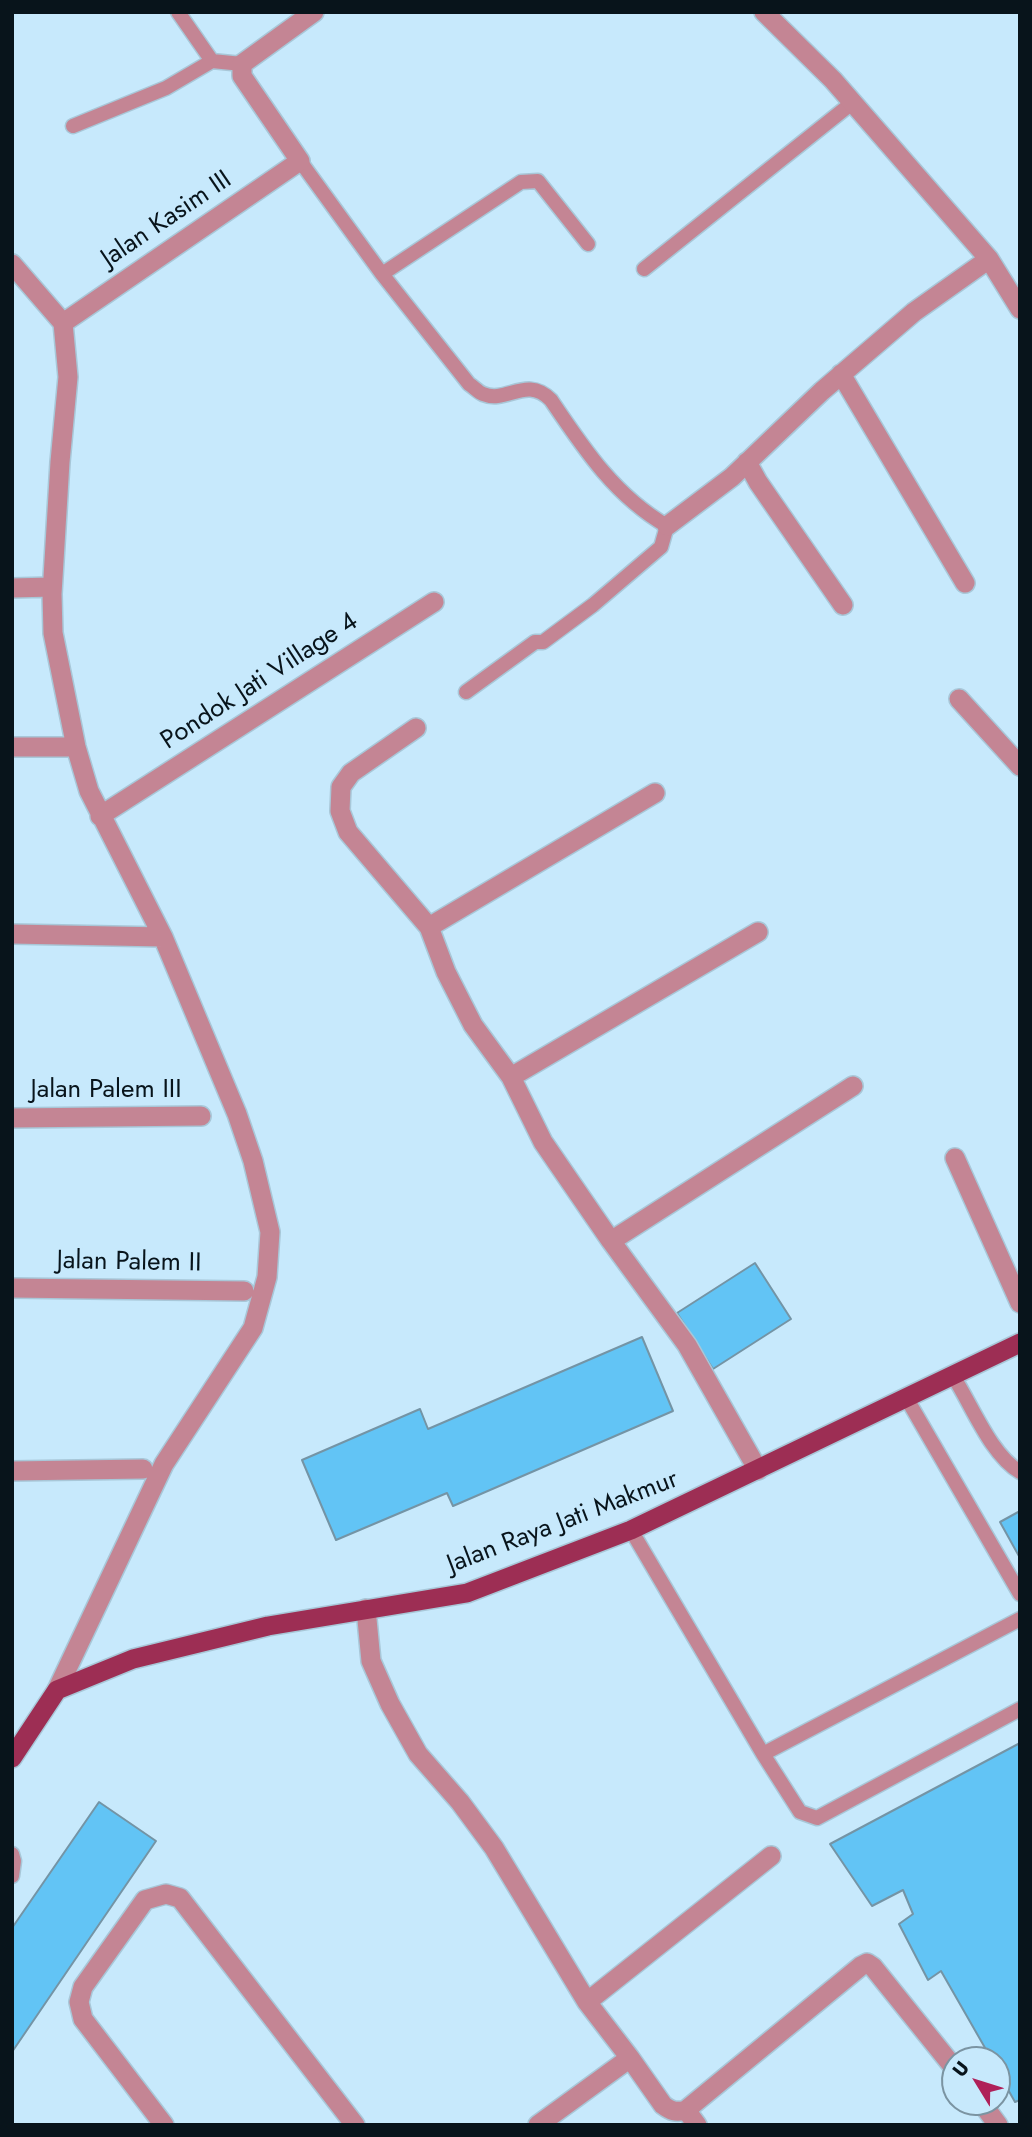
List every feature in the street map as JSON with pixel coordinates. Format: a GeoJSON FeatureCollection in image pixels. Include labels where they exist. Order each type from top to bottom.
{"type":"FeatureCollection","features":[{"type":"Feature","properties":{"kind":"main road","name":"Jalan Raya Jati Makmur"},"geometry":{"type":"LineString","coordinates":[[57,1690],[133,1659],[268,1626],[467,1593],[631,1530],[1020,1343]]}},
{"type":"Feature","properties":{"kind":"main road"},"geometry":{"type":"LineString","coordinates":[[12,1758],[57,1690]]}},
{"type":"Feature","properties":{"kind":"street"},"geometry":{"type":"LineString","coordinates":[[300,160],[242,76],[242,64],[314,12]]}},
{"type":"Feature","properties":{"kind":"street"},"geometry":{"type":"LineString","coordinates":[[764,12],[852,103],[989,259],[1020,309]]}},
{"type":"Feature","properties":{"kind":"street","name":"Jalan Kasim III"},"geometry":{"type":"LineString","coordinates":[[63,323],[300,160]]}},
{"type":"Feature","properties":{"kind":"street"},"geometry":{"type":"LineString","coordinates":[[667,526],[747,462],[841,374],[914,312],[989,259]]}},
{"type":"Feature","properties":{"kind":"street"},"geometry":{"type":"LineString","coordinates":[[12,264],[63,323],[68,377],[52,587],[53,633],[76,747],[89,791],[108,811],[237,1114],[253,1161],[270,1232],[267,1277],[253,1328],[164,1464],[57,1690]]}},
{"type":"Feature","properties":{"kind":"street"},"geometry":{"type":"LineString","coordinates":[[841,374],[965,583]]}},
{"type":"Feature","properties":{"kind":"street"},"geometry":{"type":"LineString","coordinates":[[747,462],[843,605]]}},
{"type":"Feature","properties":{"kind":"street"},"geometry":{"type":"LineString","coordinates":[[12,587],[52,587]]}},
{"type":"Feature","properties":{"kind":"street","name":"Pondok Jati Village 4"},"geometry":{"type":"LineString","coordinates":[[108,811],[434,602]]}},
{"type":"Feature","properties":{"kind":"street"},"geometry":{"type":"LineString","coordinates":[[959,699],[1020,766]]}},
{"type":"Feature","properties":{"kind":"street"},"geometry":{"type":"LineString","coordinates":[[416,728],[351,773],[341,788],[340,811],[348,832],[429,927],[446,972],[473,1025],[511,1077],[542,1142],[687,1345],[758,1470]]}},
{"type":"Feature","properties":{"kind":"street"},"geometry":{"type":"LineString","coordinates":[[12,747],[76,747]]}},
{"type":"Feature","properties":{"kind":"street"},"geometry":{"type":"LineString","coordinates":[[429,927],[655,793]]}},
{"type":"Feature","properties":{"kind":"street"},"geometry":{"type":"LineString","coordinates":[[511,1077],[758,932]]}},
{"type":"Feature","properties":{"kind":"street"},"geometry":{"type":"LineString","coordinates":[[12,934],[163,937]]}},
{"type":"Feature","properties":{"kind":"street"},"geometry":{"type":"LineString","coordinates":[[611,1241],[853,1086]]}},
{"type":"Feature","properties":{"kind":"street","name":"Jalan Palem III"},"geometry":{"type":"LineString","coordinates":[[12,1118],[201,1116]]}},
{"type":"Feature","properties":{"kind":"street"},"geometry":{"type":"LineString","coordinates":[[955,1158],[1020,1303]]}},
{"type":"Feature","properties":{"kind":"street","name":"Jalan Palem II"},"geometry":{"type":"LineString","coordinates":[[12,1288],[244,1291]]}},
{"type":"Feature","properties":{"kind":"street"},"geometry":{"type":"LineString","coordinates":[[12,1471],[144,1469]]}},
{"type":"Feature","properties":{"kind":"street"},"geometry":{"type":"LineString","coordinates":[[366,1609],[371,1661],[390,1704],[418,1754],[460,1802],[494,1848],[587,2002],[670,2111],[691,2118],[867,1963],[941,2052]]}},
{"type":"Feature","properties":{"kind":"street"},"geometry":{"type":"LineString","coordinates":[[587,2002],[771,1856]]}},
{"type":"Feature","properties":{"kind":"street"},"geometry":{"type":"LineString","coordinates":[[164,2125],[83,2019],[79,2002],[83,1987],[145,1900],[166,1894],[180,1898],[355,2125]]}},
{"type":"Feature","properties":{"kind":"street"},"geometry":{"type":"LineString","coordinates":[[538,2125],[630,2058]]}},
{"type":"Feature","properties":{"kind":"lane"},"geometry":{"type":"LineString","coordinates":[[178,12],[212,61]]}},
{"type":"Feature","properties":{"kind":"lane"},"geometry":{"type":"LineString","coordinates":[[73,126],[166,88],[212,61],[242,64]]}},
{"type":"Feature","properties":{"kind":"lane"},"geometry":{"type":"LineString","coordinates":[[644,269],[852,103]]}},
{"type":"Feature","properties":{"kind":"lane"},"geometry":{"type":"LineString","coordinates":[[300,160],[382,274],[470,384],[481,393],[491,396],[532,388],[543,392],[590,458],[642,512],[667,526],[661,547],[593,605],[543,642],[535,642],[466,692]]}},
{"type":"Feature","properties":{"kind":"lane"},"geometry":{"type":"LineString","coordinates":[[382,274],[521,183],[538,181],[588,244]]}},
{"type":"Feature","properties":{"kind":"lane"},"geometry":{"type":"LineString","coordinates":[[953,1376],[988,1436],[1010,1466],[1020,1472]]}},
{"type":"Feature","properties":{"kind":"lane"},"geometry":{"type":"LineString","coordinates":[[907,1399],[1020,1594]]}},
{"type":"Feature","properties":{"kind":"lane"},"geometry":{"type":"LineString","coordinates":[[631,1530],[800,1812],[817,1818],[1020,1709]]}},
{"type":"Feature","properties":{"kind":"lane"},"geometry":{"type":"LineString","coordinates":[[763,1754],[1020,1619]]}},
{"type":"Feature","properties":{"kind":"lane"},"geometry":{"type":"LineString","coordinates":[[12,1854],[12,1876]]}},
{"type":"Feature","properties":{"kind":"building"},"geometry":{"type":"Polygon","coordinates":[[[755,1263],[791,1319],[713,1369],[677,1313],[755,1263]]]}},
{"type":"Feature","properties":{"kind":"building"},"geometry":{"type":"Polygon","coordinates":[[[642,1337],[673,1411],[453,1506],[447,1493],[336,1540],[302,1460],[420,1409],[428,1429],[642,1337]]]}},
{"type":"Feature","properties":{"kind":"building"},"geometry":{"type":"Polygon","coordinates":[[[1020,1511],[1020,1558],[1000,1522],[1020,1511]]]}},
{"type":"Feature","properties":{"kind":"building"},"geometry":{"type":"Polygon","coordinates":[[[1020,1743],[1020,2100],[1015,2102],[1011,2095],[1011,2046],[984,2046],[941,1971],[928,1980],[899,1924],[913,1914],[903,1890],[872,1906],[830,1844],[1020,1743]]]}},
{"type":"Feature","properties":{"kind":"building"},"geometry":{"type":"Polygon","coordinates":[[[99,1802],[156,1841],[12,2052],[12,1928],[99,1802]]]}}]}
